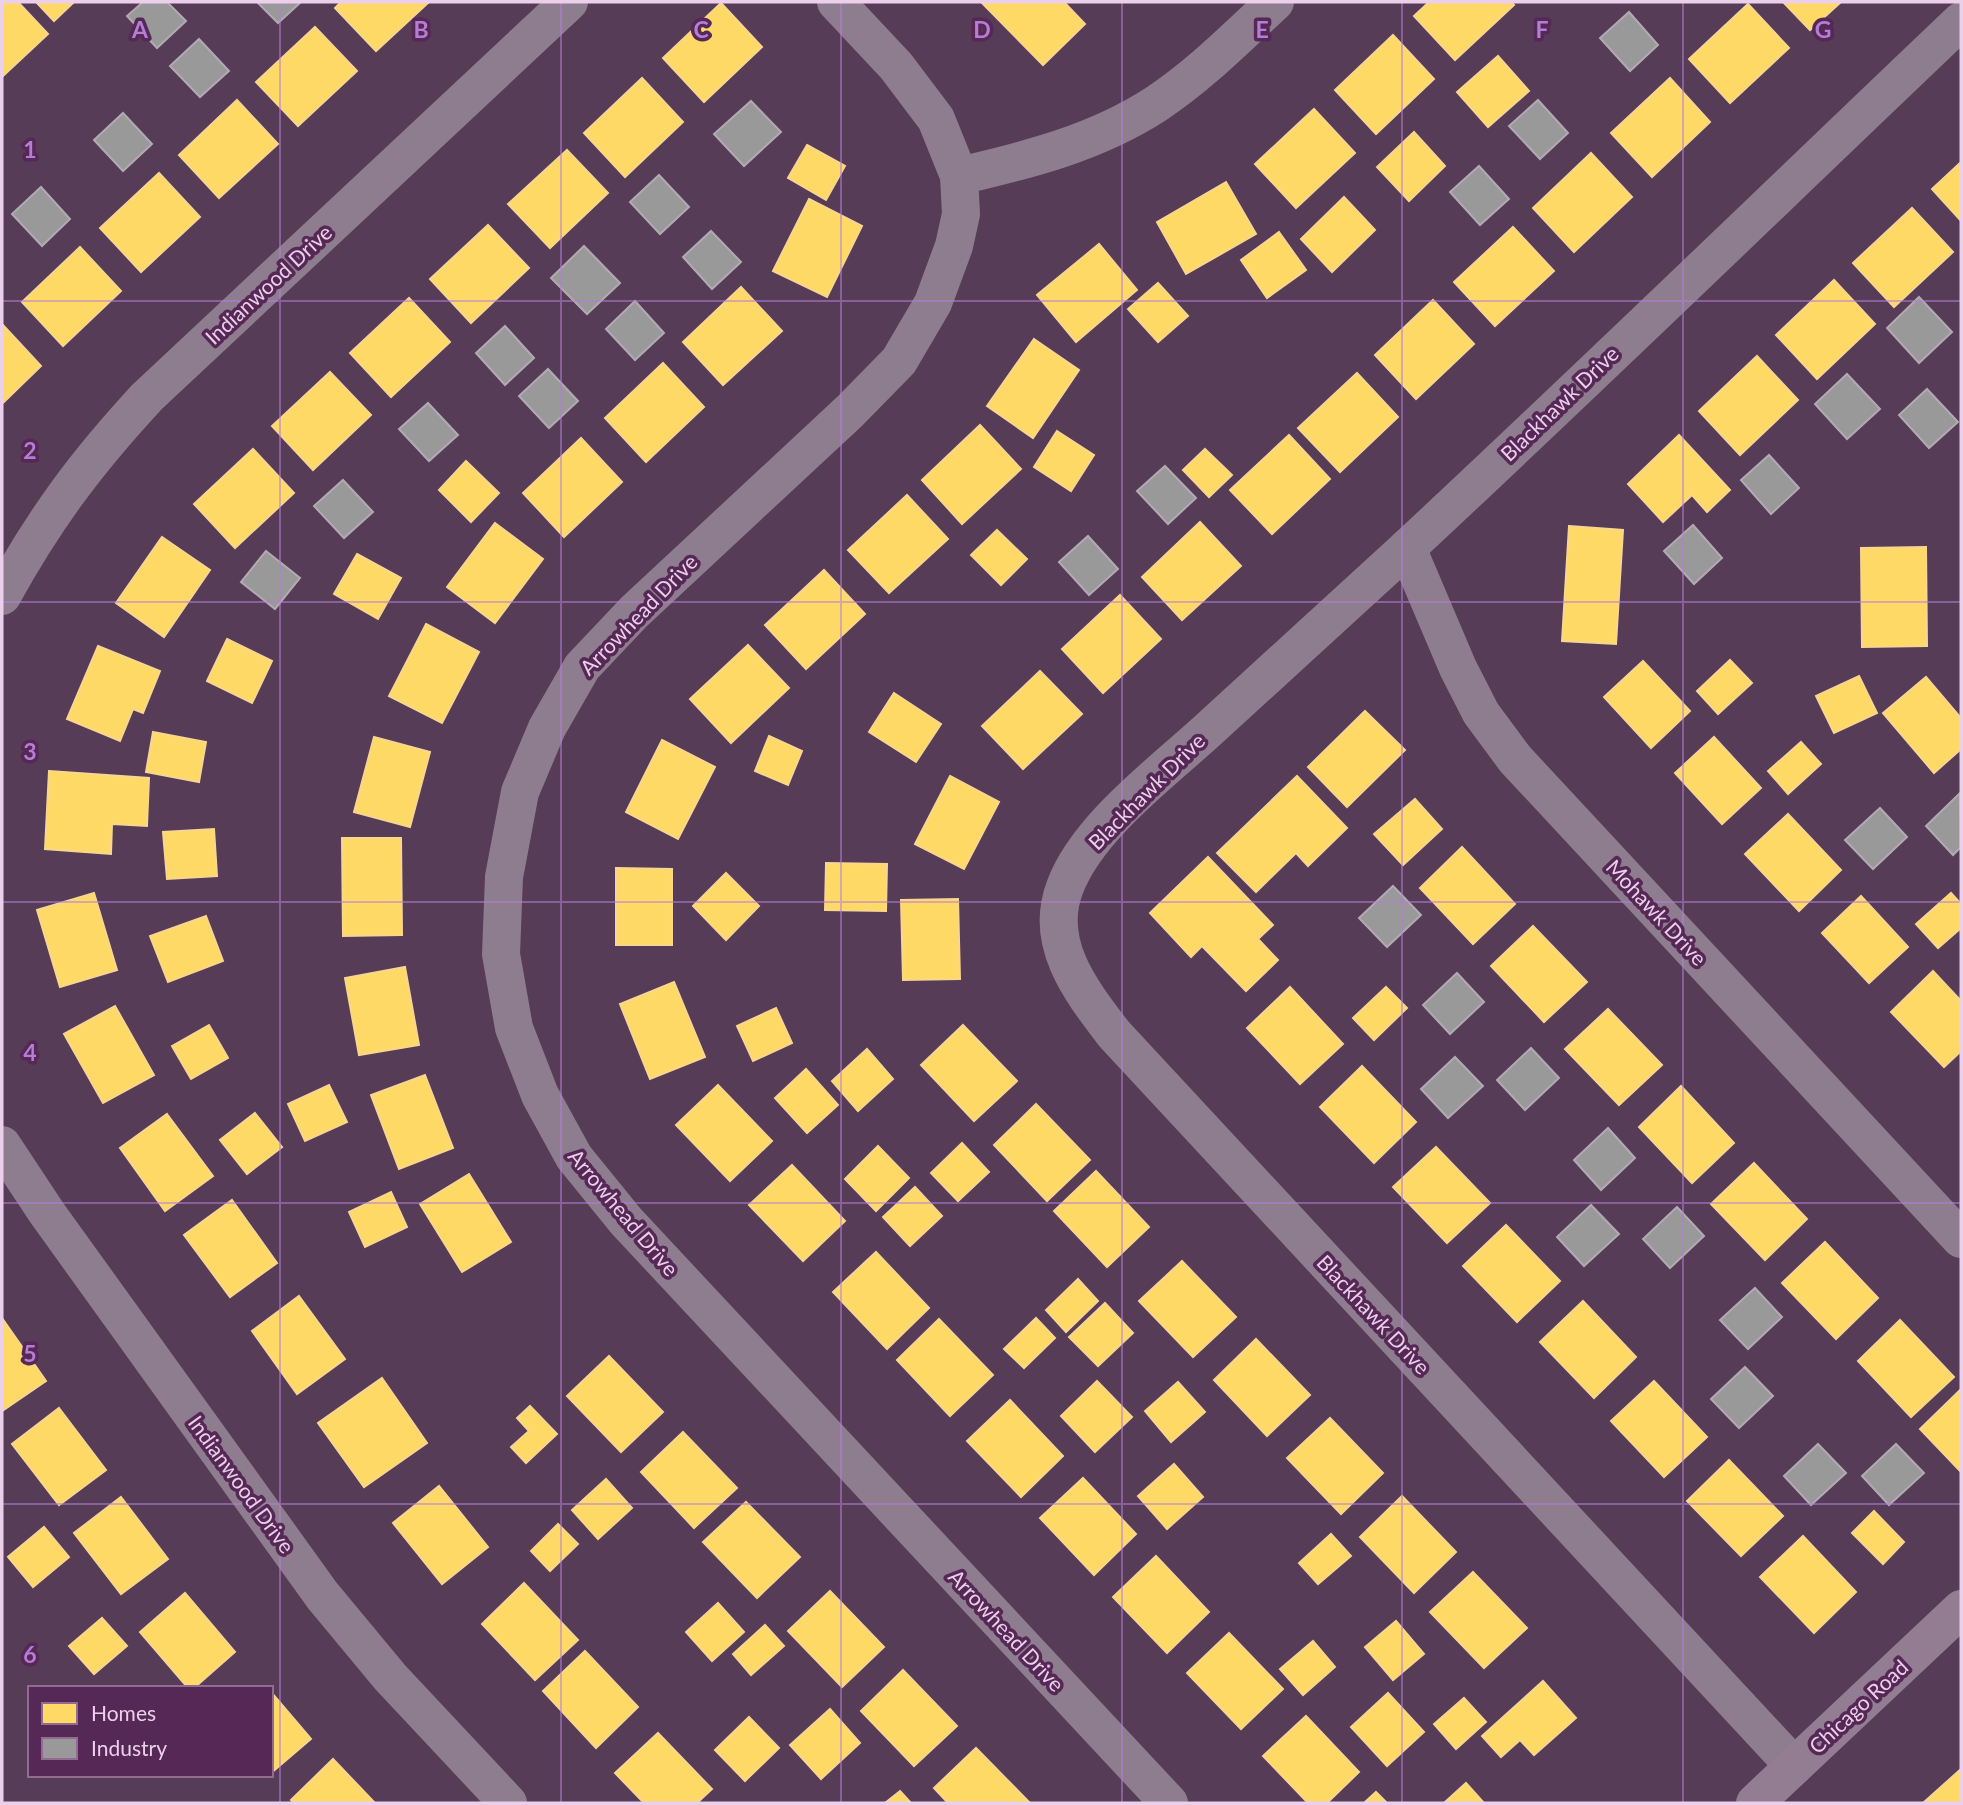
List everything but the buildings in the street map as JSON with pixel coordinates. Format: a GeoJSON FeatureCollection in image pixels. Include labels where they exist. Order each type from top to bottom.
{"type":"FeatureCollection","features":[{"type":"Feature","properties":{"kind":"street","name":"Indianwood Drive"},"geometry":{"type":"LineString","coordinates":[[2,596],[38,531],[84,468],[147,397],[569,2]]}},
{"type":"Feature","properties":{"kind":"street"},"geometry":{"type":"LineString","coordinates":[[836,2],[896,66],[936,119],[960,176],[1033,159],[1100,134],[1156,104],[1214,58],[1275,2]]}},
{"type":"Feature","properties":{"kind":"street","name":"Blackhawk Drive"},"geometry":{"type":"LineString","coordinates":[[1794,1766],[1114,1034],[1081,990],[1063,954],[1058,921],[1065,888],[1085,851],[1141,791],[1407,548],[1961,22]]}},
{"type":"Feature","properties":{"kind":"street","name":"Arrowhead Drive"},"geometry":{"type":"LineString","coordinates":[[960,176],[961,214],[954,246],[933,303],[899,361],[850,411],[634,612],[582,667],[547,728],[520,792],[504,877],[501,954],[514,1028],[540,1095],[574,1157],[635,1231],[1169,1803]]}},
{"type":"Feature","properties":{"kind":"street","name":"Mohawk Drive"},"geometry":{"type":"LineString","coordinates":[[1407,548],[1458,668],[1481,713],[1515,759],[1961,1239]]}},
{"type":"Feature","properties":{"kind":"street","name":"Indianwood Drive"},"geometry":{"type":"LineString","coordinates":[[2,1145],[47,1213],[322,1595],[390,1677],[508,1803]]}},
{"type":"Feature","properties":{"kind":"street","name":"Chicago Road"},"geometry":{"type":"LineString","coordinates":[[1755,1803],[1961,1609]]}}]}
